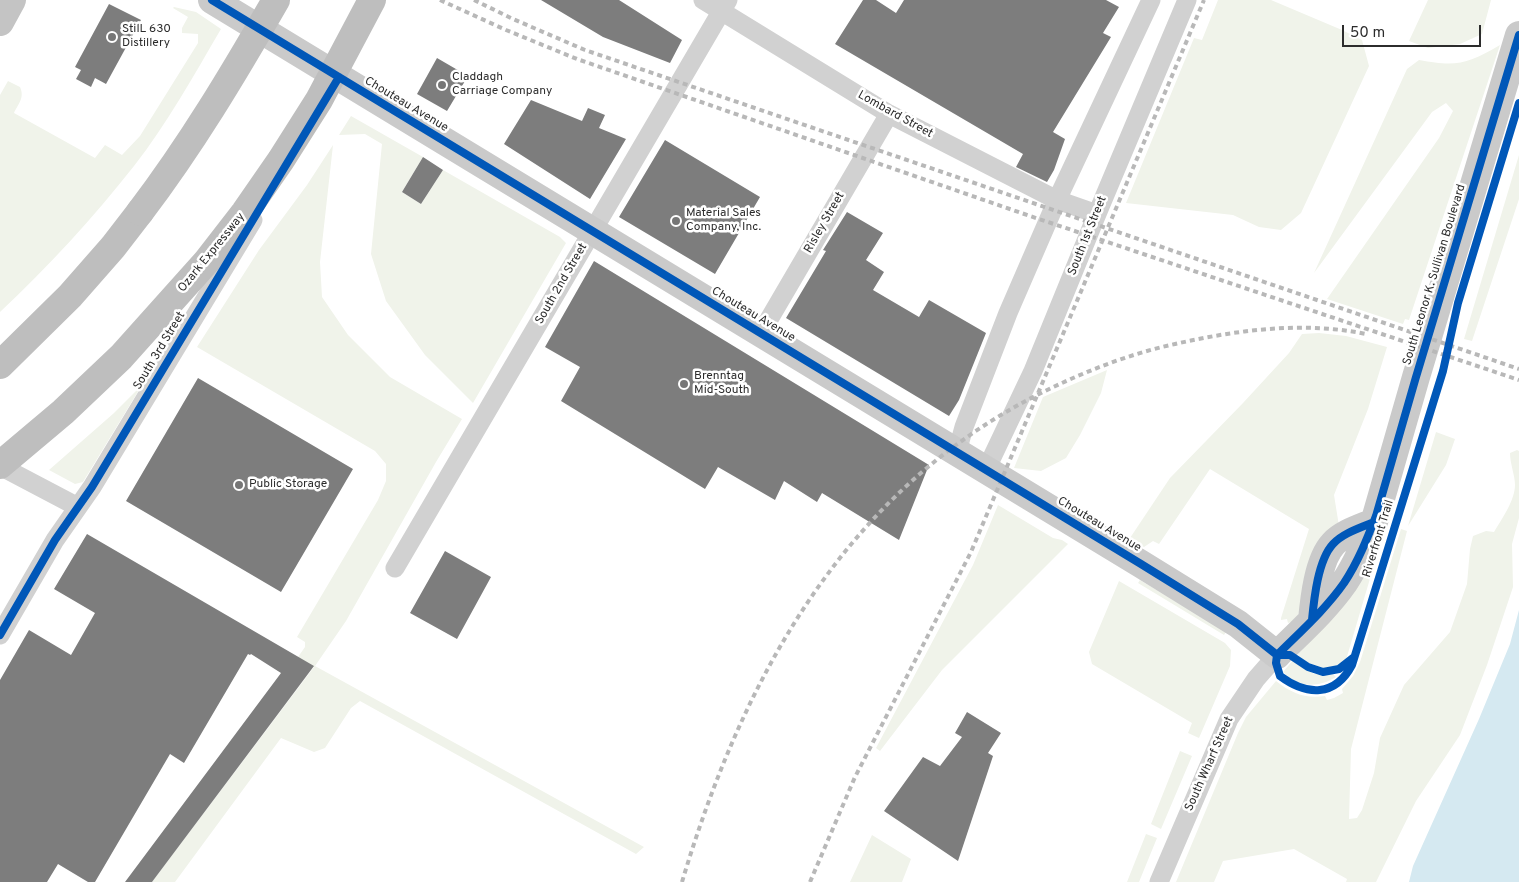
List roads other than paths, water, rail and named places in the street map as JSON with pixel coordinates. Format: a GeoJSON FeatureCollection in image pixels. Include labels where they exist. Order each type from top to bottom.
{"type":"FeatureCollection","features":[{"type":"Feature","properties":{"kind":"highway"},"geometry":{"type":"LineString","coordinates":[[0,365],[70,296],[112,247],[167,176],[209,114],[276,0]]}},
{"type":"Feature","properties":{"kind":"highway","name":"Ozark Expressway"},"geometry":{"type":"LineString","coordinates":[[0,465],[63,412],[121,357],[207,261],[282,160],[318,100],[372,0]]}},
{"type":"Feature","properties":{"kind":"highway"},"geometry":{"type":"LineString","coordinates":[[0,339],[70,296]]}},
{"type":"Feature","properties":{"kind":"main road"},"geometry":{"type":"LineString","coordinates":[[0,22],[12,0]]}},
{"type":"Feature","properties":{"kind":"street","name":"Chouteau Avenue"},"geometry":{"type":"LineString","coordinates":[[212,0],[1238,624],[1277,655]]}},
{"type":"Feature","properties":{"kind":"street","name":"South 3rd Street"},"geometry":{"type":"LineString","coordinates":[[0,635],[54,540],[92,487],[339,78],[383,0]]}},
{"type":"Feature","properties":{"kind":"street","name":"Lombard Street"},"geometry":{"type":"LineString","coordinates":[[703,0],[725,6],[889,114],[1057,200],[1097,214]]}},
{"type":"Feature","properties":{"kind":"street"},"geometry":{"type":"LineString","coordinates":[[957,452],[964,428],[1008,313],[1057,200],[1150,0]]}},
{"type":"Feature","properties":{"kind":"street","name":"South 1st Street"},"geometry":{"type":"LineString","coordinates":[[986,470],[1033,371],[1187,0]]}},
{"type":"Feature","properties":{"kind":"street","name":"South 2nd Street"},"geometry":{"type":"LineString","coordinates":[[395,568],[725,6]]}},
{"type":"Feature","properties":{"kind":"street","name":"South Leonor K. Sullivan Boulevard"},"geometry":{"type":"LineString","coordinates":[[1277,655],[1312,620],[1314,597],[1326,554],[1332,545],[1340,538],[1374,522],[1519,35]]}},
{"type":"Feature","properties":{"kind":"street","name":"Risley Street"},"geometry":{"type":"LineString","coordinates":[[761,333],[889,114]]}},
{"type":"Feature","properties":{"kind":"street"},"geometry":{"type":"LineString","coordinates":[[0,465],[78,507]]}},
{"type":"Feature","properties":{"kind":"street","name":"South Wharf Street"},"geometry":{"type":"LineString","coordinates":[[1159,882],[1230,719],[1256,679],[1277,655]]}},
{"type":"Feature","properties":{"kind":"railway"},"geometry":{"type":"LineString","coordinates":[[440,0],[577,59],[1030,216],[1519,380]]}},
{"type":"Feature","properties":{"kind":"railway"},"geometry":{"type":"LineString","coordinates":[[474,0],[585,50],[1519,369]]}},
{"type":"Feature","properties":{"kind":"railway"},"geometry":{"type":"LineString","coordinates":[[810,882],[855,777],[971,552],[1204,0]]}},
{"type":"Feature","properties":{"kind":"railway"},"geometry":{"type":"LineString","coordinates":[[682,882],[707,806],[736,733],[771,663],[811,597],[858,536],[912,481],[973,433],[1043,392],[1124,358],[1175,344],[1246,331],[1318,328],[1366,334]]}},
{"type":"Feature","properties":{"kind":"place","name":"StilL 630 Distillery"},"geometry":{"type":"Point","coordinates":[112,37]}},
{"type":"Feature","properties":{"kind":"place","name":"Claddagh Carriage Company"},"geometry":{"type":"Point","coordinates":[442,85]}},
{"type":"Feature","properties":{"kind":"place","name":"Material Sales Company, Inc."},"geometry":{"type":"Point","coordinates":[676,221]}},
{"type":"Feature","properties":{"kind":"place","name":"Brenntag Mid-South"},"geometry":{"type":"Point","coordinates":[684,384]}},
{"type":"Feature","properties":{"kind":"place","name":"Public Storage"},"geometry":{"type":"Point","coordinates":[239,485]}}]}
